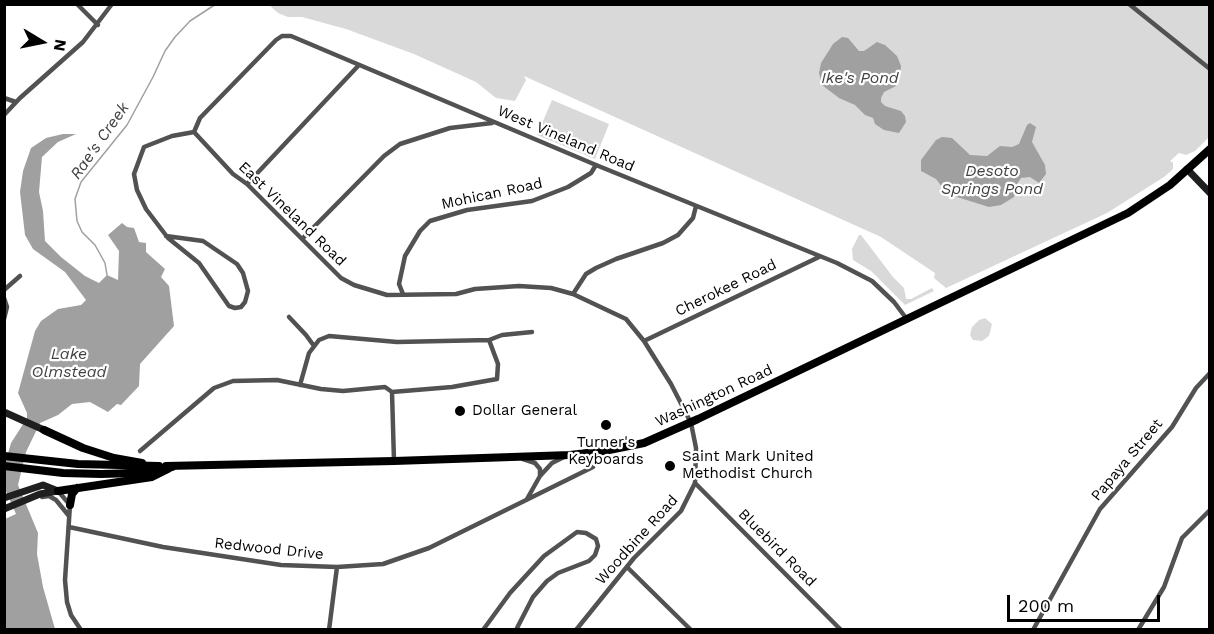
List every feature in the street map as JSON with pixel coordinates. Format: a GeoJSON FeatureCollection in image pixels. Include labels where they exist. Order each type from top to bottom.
{"type":"FeatureCollection","features":[{"type":"Feature","properties":{"kind":"highway"},"geometry":{"type":"LineString","coordinates":[[4,456],[43,461],[172,467]]}},
{"type":"Feature","properties":{"kind":"highway"},"geometry":{"type":"LineString","coordinates":[[4,466],[42,471],[101,474],[136,473],[172,467]]}},
{"type":"Feature","properties":{"kind":"main road","name":"Washington Road"},"geometry":{"type":"LineString","coordinates":[[172,467],[570,455],[644,443],[691,423],[1128,213],[1163,190],[1209,149]]}},
{"type":"Feature","properties":{"kind":"main road"},"geometry":{"type":"LineString","coordinates":[[1187,170],[1209,193]]}},
{"type":"Feature","properties":{"kind":"main road"},"geometry":{"type":"LineString","coordinates":[[4,412],[114,458],[172,467]]}},
{"type":"Feature","properties":{"kind":"main road"},"geometry":{"type":"LineString","coordinates":[[6,508],[32,497],[58,491],[152,477],[172,467]]}},
{"type":"Feature","properties":{"kind":"main road"},"geometry":{"type":"LineString","coordinates":[[4,498],[44,485],[58,491]]}},
{"type":"Feature","properties":{"kind":"main road"},"geometry":{"type":"LineString","coordinates":[[70,505],[72,494],[77,488]]}},
{"type":"Feature","properties":{"kind":"street"},"geometry":{"type":"LineString","coordinates":[[77,4],[98,25]]}},
{"type":"Feature","properties":{"kind":"street"},"geometry":{"type":"LineString","coordinates":[[4,115],[83,42],[112,4]]}},
{"type":"Feature","properties":{"kind":"street"},"geometry":{"type":"LineString","coordinates":[[1129,4],[1209,69]]}},
{"type":"Feature","properties":{"kind":"street","name":"West Vineland Road"},"geometry":{"type":"LineString","coordinates":[[194,132],[200,118],[276,40],[282,36],[291,36],[596,165],[846,267],[872,282],[894,302],[906,318]]}},
{"type":"Feature","properties":{"kind":"street"},"geometry":{"type":"LineString","coordinates":[[247,184],[359,65]]}},
{"type":"Feature","properties":{"kind":"street"},"geometry":{"type":"LineString","coordinates":[[4,98],[16,102]]}},
{"type":"Feature","properties":{"kind":"street"},"geometry":{"type":"LineString","coordinates":[[302,239],[384,156],[400,144],[450,128],[494,122]]}},
{"type":"Feature","properties":{"kind":"street"},"geometry":{"type":"LineString","coordinates":[[166,236],[203,241],[237,264],[243,273],[248,291],[245,302],[235,308],[229,306],[199,263],[166,236],[146,209],[137,190],[134,174],[144,147],[172,136],[194,132]]}},
{"type":"Feature","properties":{"kind":"street","name":"East Vineland Road"},"geometry":{"type":"LineString","coordinates":[[194,132],[340,278],[387,295],[456,294],[475,289],[519,286],[551,288],[573,294],[626,319],[644,341],[671,384],[691,423]]}},
{"type":"Feature","properties":{"kind":"street","name":"Mohican Road"},"geometry":{"type":"LineString","coordinates":[[403,294],[399,284],[405,256],[420,231],[430,221],[467,210],[532,201],[568,188],[591,173],[596,165]]}},
{"type":"Feature","properties":{"kind":"street"},"geometry":{"type":"LineString","coordinates":[[573,294],[586,274],[596,268],[663,243],[678,235],[693,218],[696,206]]}},
{"type":"Feature","properties":{"kind":"street","name":"Cherokee Road"},"geometry":{"type":"LineString","coordinates":[[644,341],[819,257]]}},
{"type":"Feature","properties":{"kind":"street"},"geometry":{"type":"LineString","coordinates":[[4,290],[20,276]]}},
{"type":"Feature","properties":{"kind":"street"},"geometry":{"type":"LineString","coordinates":[[4,298],[7,307],[4,319]]}},
{"type":"Feature","properties":{"kind":"street"},"geometry":{"type":"LineString","coordinates":[[289,317],[300,327],[314,346]]}},
{"type":"Feature","properties":{"kind":"street"},"geometry":{"type":"LineString","coordinates":[[300,385],[309,353],[319,340],[329,336],[397,342],[489,340],[502,335],[532,332]]}},
{"type":"Feature","properties":{"kind":"street"},"geometry":{"type":"LineString","coordinates":[[140,451],[214,388],[233,381],[277,380],[344,391],[385,387],[392,392],[452,387],[497,379],[498,364],[489,340]]}},
{"type":"Feature","properties":{"kind":"street","name":"Papaya Street"},"geometry":{"type":"LineString","coordinates":[[1033,630],[1100,509],[1172,427],[1196,388],[1209,373]]}},
{"type":"Feature","properties":{"kind":"street"},"geometry":{"type":"LineString","coordinates":[[392,392],[394,462]]}},
{"type":"Feature","properties":{"kind":"street","name":"Woodbine Road"},"geometry":{"type":"LineString","coordinates":[[576,630],[644,546],[681,511],[695,483],[696,448],[691,423]]}},
{"type":"Feature","properties":{"kind":"street"},"geometry":{"type":"LineString","coordinates":[[527,499],[540,476],[552,463],[570,455]]}},
{"type":"Feature","properties":{"kind":"street"},"geometry":{"type":"LineString","coordinates":[[509,457],[535,463],[540,469],[540,476]]}},
{"type":"Feature","properties":{"kind":"street","name":"Redwood Drive"},"geometry":{"type":"LineString","coordinates":[[69,527],[163,547],[281,565],[337,567],[383,564],[429,548],[593,467]]}},
{"type":"Feature","properties":{"kind":"street","name":"Bluebird Road"},"geometry":{"type":"LineString","coordinates":[[695,483],[841,630]]}},
{"type":"Feature","properties":{"kind":"street"},"geometry":{"type":"LineString","coordinates":[[58,491],[70,505],[65,580],[71,615],[81,630]]}},
{"type":"Feature","properties":{"kind":"street"},"geometry":{"type":"LineString","coordinates":[[32,497],[49,496],[56,500],[69,516]]}},
{"type":"Feature","properties":{"kind":"street"},"geometry":{"type":"LineString","coordinates":[[1138,630],[1164,588],[1182,538],[1209,513]]}},
{"type":"Feature","properties":{"kind":"street"},"geometry":{"type":"LineString","coordinates":[[483,630],[510,593],[544,556],[577,532],[586,533],[596,539],[598,546],[595,555],[589,561],[558,573],[547,581],[534,597],[516,630]]}},
{"type":"Feature","properties":{"kind":"street"},"geometry":{"type":"LineString","coordinates":[[329,630],[337,567]]}},
{"type":"Feature","properties":{"kind":"street"},"geometry":{"type":"LineString","coordinates":[[627,567],[691,630]]}},
{"type":"Feature","properties":{"kind":"shaded area"},"geometry":{"type":"Polygon","coordinates":[[[269,5],[1209,5],[1209,137],[1195,151],[1186,155],[1179,153],[1170,161],[1173,163],[1173,169],[1164,177],[1107,213],[946,288],[934,278],[935,273],[881,237],[524,76],[526,80],[515,101],[496,98],[476,82],[414,54],[346,29],[302,17],[288,17],[278,13],[269,5]]]}},
{"type":"Feature","properties":{"kind":"shaded area"},"geometry":{"type":"Polygon","coordinates":[[[552,100],[609,124],[595,159],[537,135],[552,100]]]}},
{"type":"Feature","properties":{"kind":"shaded area"},"geometry":{"type":"Polygon","coordinates":[[[859,235],[904,288],[906,299],[911,299],[932,288],[934,291],[905,305],[871,271],[853,260],[852,249],[859,235]]]}},
{"type":"Feature","properties":{"kind":"shaded area"},"geometry":{"type":"Polygon","coordinates":[[[985,318],[992,324],[989,336],[982,341],[973,340],[970,335],[972,327],[985,318]]]}},
{"type":"Feature","properties":{"kind":"water","name":"Ike's Pond"},"geometry":{"type":"Polygon","coordinates":[[[842,37],[848,38],[859,51],[864,51],[877,42],[885,45],[897,56],[901,66],[900,77],[896,86],[884,92],[881,102],[885,106],[901,111],[905,116],[906,122],[899,133],[884,130],[875,124],[873,118],[865,115],[855,105],[839,98],[822,85],[819,73],[821,63],[833,44],[842,37]]]}},
{"type":"Feature","properties":{"kind":"water","name":"Desoto Springs Pond"},"geometry":{"type":"Polygon","coordinates":[[[1030,123],[1036,127],[1032,142],[1045,165],[1046,174],[1039,183],[1030,177],[1021,178],[1014,197],[1001,205],[989,207],[957,197],[942,187],[936,179],[921,171],[921,160],[936,140],[942,137],[952,138],[970,155],[987,156],[1000,146],[1012,147],[1019,144],[1030,123]]]}},
{"type":"Feature","properties":{"kind":"water","name":"Lake Olmstead"},"geometry":{"type":"Polygon","coordinates":[[[76,134],[58,142],[42,157],[39,192],[45,241],[85,276],[99,283],[107,275],[118,280],[119,251],[108,235],[122,223],[134,228],[139,242],[146,243],[146,252],[165,269],[161,277],[169,286],[174,326],[140,364],[139,386],[121,405],[117,404],[108,412],[90,402],[72,404],[58,415],[40,423],[26,452],[18,485],[38,533],[37,554],[43,587],[55,629],[5,630],[5,519],[16,514],[5,489],[5,464],[11,443],[27,418],[18,393],[35,331],[41,321],[58,309],[81,305],[86,300],[65,272],[33,249],[25,235],[20,192],[23,171],[31,148],[46,138],[76,134]]]}},
{"type":"Feature","properties":{"kind":"waterway","name":"Rae's Creek"},"geometry":{"type":"LineString","coordinates":[[107,275],[105,263],[95,245],[82,232],[77,221],[75,199],[81,182],[127,125],[165,51],[175,37],[190,21],[216,4]]}},
{"type":"Feature","properties":{"kind":"tunnel"},"geometry":{"type":"LineString","coordinates":[[1200,115],[1210,104]]}},
{"type":"Feature","properties":{"kind":"place","name":"Dollar General"},"geometry":{"type":"Point","coordinates":[460,411]}},
{"type":"Feature","properties":{"kind":"place","name":"Turner's Keyboards"},"geometry":{"type":"Point","coordinates":[606,425]}},
{"type":"Feature","properties":{"kind":"place","name":"Saint Mark United Methodist Church"},"geometry":{"type":"Point","coordinates":[670,466]}}]}
